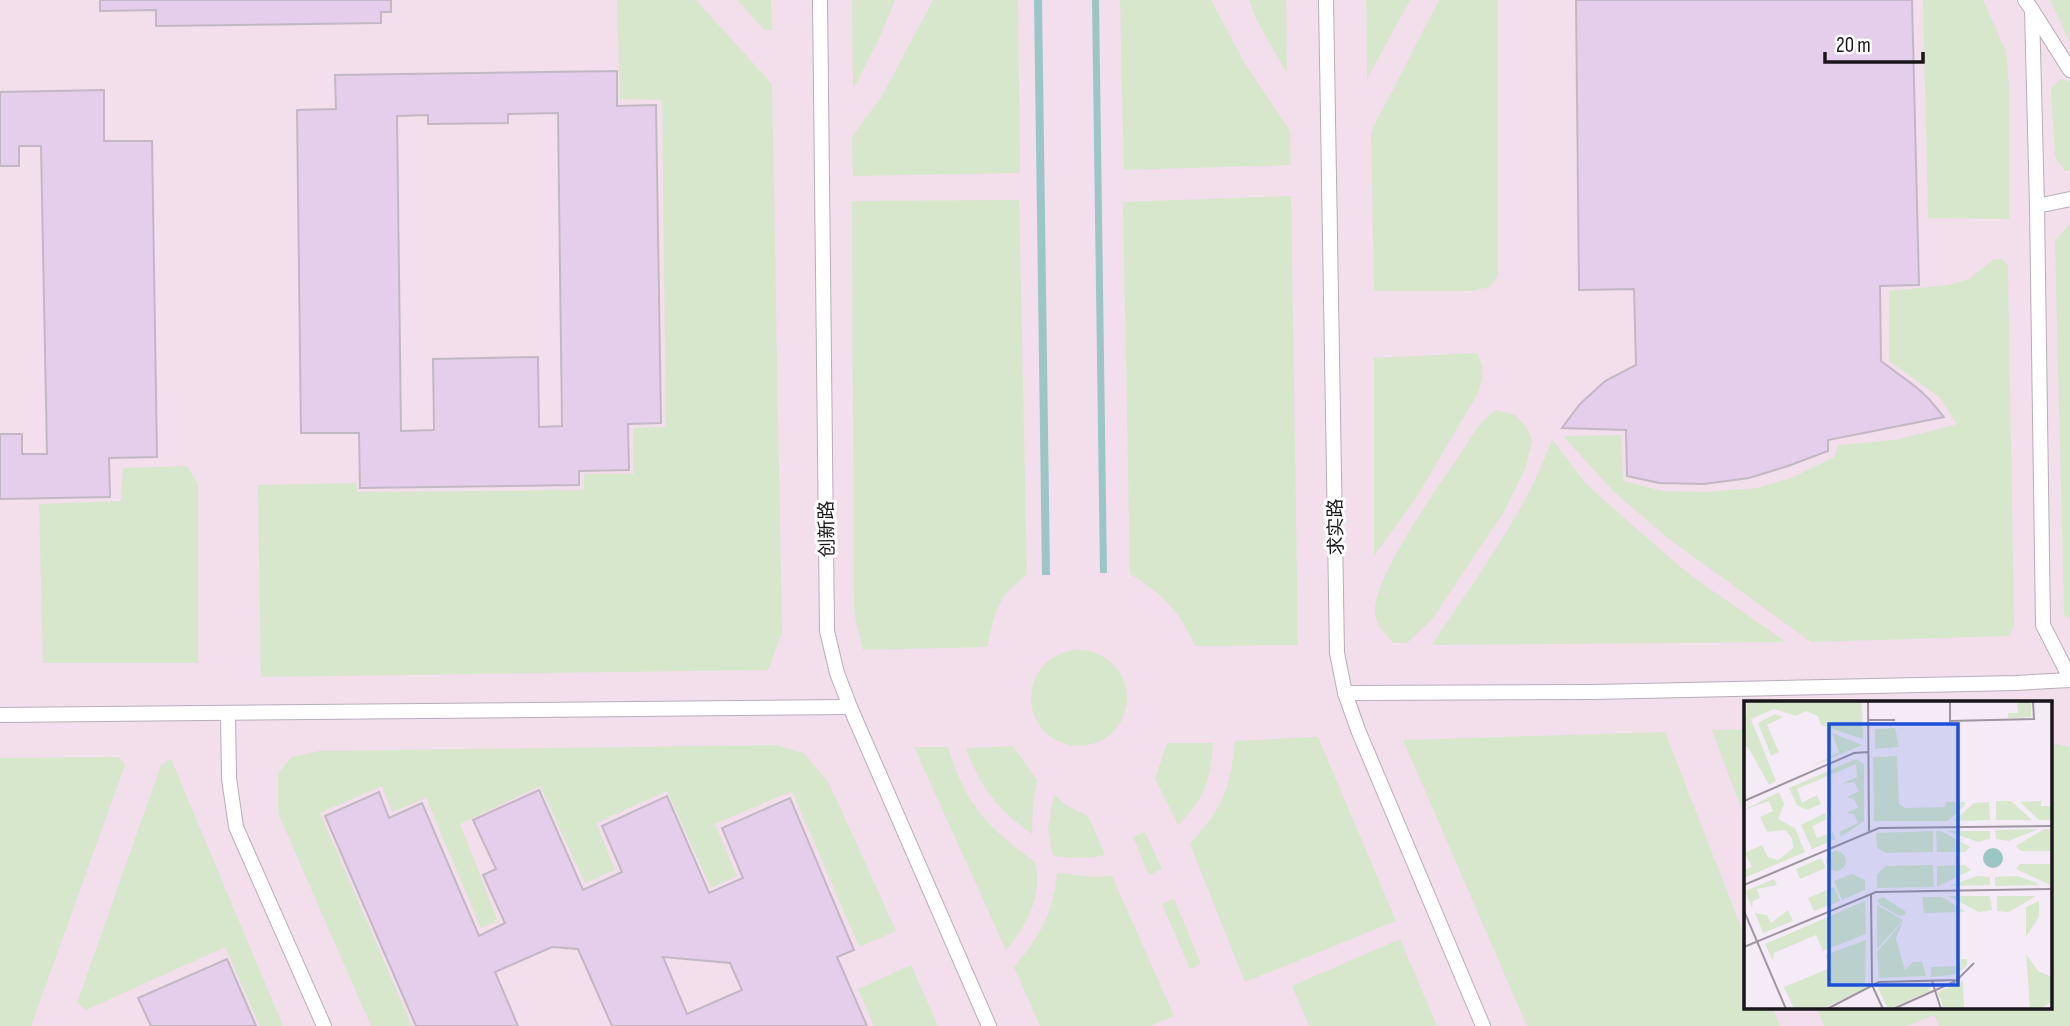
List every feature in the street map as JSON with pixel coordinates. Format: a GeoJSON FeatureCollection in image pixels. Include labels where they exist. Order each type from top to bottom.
{"type":"FeatureCollection","features":[{"type":"Feature","properties":{"kind":"lane","name":"创新路"},"geometry":{"type":"LineString","coordinates":[[820,0],[827,631],[837,673],[850,707],[989,1026]]}},
{"type":"Feature","properties":{"kind":"lane","name":"求实路"},"geometry":{"type":"LineString","coordinates":[[1326,0],[1337,653],[1345,693],[1358,730],[1483,1026]]}},
{"type":"Feature","properties":{"kind":"lane"},"geometry":{"type":"LineString","coordinates":[[1345,693],[1607,692],[2016,683],[2070,679],[2043,625],[2038,206],[2029,5]]}},
{"type":"Feature","properties":{"kind":"lane"},"geometry":{"type":"LineString","coordinates":[[2029,5],[2070,70]]}},
{"type":"Feature","properties":{"kind":"lane"},"geometry":{"type":"LineString","coordinates":[[2038,206],[2070,199]]}},
{"type":"Feature","properties":{"kind":"lane"},"geometry":{"type":"LineString","coordinates":[[0,715],[850,707]]}},
{"type":"Feature","properties":{"kind":"lane"},"geometry":{"type":"LineString","coordinates":[[228,713],[229,778],[236,827],[324,1026]]}},
{"type":"Feature","properties":{"kind":"shaded area"},"geometry":{"type":"Polygon","coordinates":[[[0,0],[2070,0],[2070,1026],[0,1026],[0,0]]]}},
{"type":"Feature","properties":{"kind":"shaded area"},"geometry":{"type":"Polygon","coordinates":[[[617,0],[696,0],[772,84],[782,633],[768,670],[261,677],[258,485],[356,483],[357,492],[584,490],[584,474],[633,474],[633,428],[666,427],[662,100],[620,99],[617,0]]]}},
{"type":"Feature","properties":{"kind":"shaded area"},"geometry":{"type":"Polygon","coordinates":[[[737,0],[771,0],[772,31],[764,30],[737,0]]]}},
{"type":"Feature","properties":{"kind":"shaded area"},"geometry":{"type":"Polygon","coordinates":[[[852,0],[895,0],[878,41],[853,89],[852,0]]]}},
{"type":"Feature","properties":{"kind":"shaded area"},"geometry":{"type":"Polygon","coordinates":[[[933,0],[1018,0],[1020,173],[853,176],[852,137],[882,96],[933,0]]]}},
{"type":"Feature","properties":{"kind":"shaded area"},"geometry":{"type":"Polygon","coordinates":[[[1034,0],[1042,0],[1050,575],[1042,575],[1034,0]]]}},
{"type":"Feature","properties":{"kind":"shaded area"},"geometry":{"type":"Polygon","coordinates":[[[1092,0],[1099,0],[1107,573],[1100,573],[1092,0]]]}},
{"type":"Feature","properties":{"kind":"shaded area"},"geometry":{"type":"Polygon","coordinates":[[[1120,0],[1211,0],[1245,64],[1290,131],[1291,165],[1124,170],[1120,0]]]}},
{"type":"Feature","properties":{"kind":"shaded area"},"geometry":{"type":"Polygon","coordinates":[[[1249,0],[1286,0],[1287,73],[1256,19],[1249,0]]]}},
{"type":"Feature","properties":{"kind":"shaded area"},"geometry":{"type":"Polygon","coordinates":[[[1366,0],[1410,0],[1367,79],[1366,0]]]}},
{"type":"Feature","properties":{"kind":"shaded area"},"geometry":{"type":"Polygon","coordinates":[[[1439,0],[1498,0],[1498,275],[1490,287],[1469,291],[1374,291],[1371,132],[1439,0]]]}},
{"type":"Feature","properties":{"kind":"shaded area"},"geometry":{"type":"Polygon","coordinates":[[[1923,0],[1983,0],[2006,51],[2009,86],[2009,219],[1928,218],[1923,0]]]}},
{"type":"Feature","properties":{"kind":"shaded area"},"geometry":{"type":"Polygon","coordinates":[[[2050,0],[2070,0],[2070,42],[2050,0]]]}},
{"type":"Feature","properties":{"kind":"shaded area"},"geometry":{"type":"Polygon","coordinates":[[[2061,79],[2068,80],[2070,84],[2070,171],[2065,171],[2055,157],[2051,88],[2061,79]]]}},
{"type":"Feature","properties":{"kind":"shaded area"},"geometry":{"type":"Polygon","coordinates":[[[1291,196],[1298,645],[1195,646],[1183,623],[1169,605],[1130,574],[1123,202],[1291,196]]]}},
{"type":"Feature","properties":{"kind":"shaded area"},"geometry":{"type":"Polygon","coordinates":[[[1019,200],[1027,574],[1004,595],[994,617],[987,647],[863,650],[854,612],[852,201],[1019,200]]]}},
{"type":"Feature","properties":{"kind":"shaded area"},"geometry":{"type":"Polygon","coordinates":[[[2070,223],[2070,620],[2064,614],[2055,241],[2070,223]]]}},
{"type":"Feature","properties":{"kind":"shaded area"},"geometry":{"type":"Polygon","coordinates":[[[1994,259],[2002,259],[2008,266],[2014,626],[2009,636],[1811,642],[1669,539],[1614,492],[1563,436],[1621,435],[1623,481],[1663,491],[1705,492],[1757,488],[1791,478],[1834,457],[1838,445],[1895,440],[1957,424],[1939,397],[1889,361],[1889,291],[1949,285],[1969,279],[1994,259]]]}},
{"type":"Feature","properties":{"kind":"shaded area"},"geometry":{"type":"Polygon","coordinates":[[[1477,353],[1482,373],[1478,393],[1416,498],[1374,556],[1374,358],[1477,353]]]}},
{"type":"Feature","properties":{"kind":"shaded area"},"geometry":{"type":"Polygon","coordinates":[[[1496,410],[1515,415],[1527,428],[1532,441],[1525,469],[1505,510],[1432,619],[1407,643],[1394,643],[1381,629],[1375,612],[1384,579],[1408,533],[1437,488],[1477,428],[1496,410]]]}},
{"type":"Feature","properties":{"kind":"shaded area"},"geometry":{"type":"Polygon","coordinates":[[[1552,439],[1586,484],[1631,524],[1690,575],[1786,642],[1432,645],[1514,519],[1552,439]]]}},
{"type":"Feature","properties":{"kind":"shaded area"},"geometry":{"type":"Polygon","coordinates":[[[187,466],[198,484],[198,663],[43,663],[39,504],[121,501],[123,468],[187,466]]]}},
{"type":"Feature","properties":{"kind":"shaded area"},"geometry":{"type":"Polygon","coordinates":[[[1079,650],[1097,654],[1113,664],[1123,680],[1127,698],[1123,716],[1113,732],[1097,742],[1079,746],[1061,742],[1045,732],[1035,716],[1031,698],[1035,680],[1045,664],[1061,654],[1079,650]]]}},
{"type":"Feature","properties":{"kind":"shaded area"},"geometry":{"type":"Polygon","coordinates":[[[1712,730],[1744,730],[1744,816],[1712,730]]]}},
{"type":"Feature","properties":{"kind":"shaded area"},"geometry":{"type":"Polygon","coordinates":[[[1665,732],[1744,935],[1744,1009],[1773,1009],[1780,1026],[1527,1026],[1403,740],[1665,732]]]}},
{"type":"Feature","properties":{"kind":"shaded area"},"geometry":{"type":"Polygon","coordinates":[[[1318,737],[1396,921],[1245,982],[1190,844],[1223,797],[1235,741],[1318,737]]]}},
{"type":"Feature","properties":{"kind":"shaded area"},"geometry":{"type":"Polygon","coordinates":[[[1167,743],[1213,743],[1208,779],[1200,797],[1178,825],[1155,779],[1167,743]]]}},
{"type":"Feature","properties":{"kind":"shaded area"},"geometry":{"type":"Polygon","coordinates":[[[2052,743],[2070,747],[2070,1026],[1939,1026],[1934,1015],[1907,1026],[1824,1026],[1818,1009],[2052,1009],[2052,743]]]}},
{"type":"Feature","properties":{"kind":"shaded area"},"geometry":{"type":"Polygon","coordinates":[[[774,745],[804,753],[829,783],[896,931],[859,947],[792,791],[715,824],[737,876],[711,888],[667,791],[596,823],[615,870],[585,883],[540,786],[460,824],[498,921],[481,928],[426,798],[392,812],[382,786],[320,813],[412,1026],[371,1026],[278,813],[278,773],[292,757],[320,751],[774,745]]]}},
{"type":"Feature","properties":{"kind":"shaded area"},"geometry":{"type":"Polygon","coordinates":[[[1013,746],[1037,780],[1032,834],[1009,816],[991,796],[977,774],[966,748],[1013,746]]]}},
{"type":"Feature","properties":{"kind":"shaded area"},"geometry":{"type":"Polygon","coordinates":[[[914,747],[948,747],[962,784],[980,813],[1035,862],[1035,898],[1027,920],[1006,950],[914,747]]]}},
{"type":"Feature","properties":{"kind":"shaded area"},"geometry":{"type":"Polygon","coordinates":[[[119,757],[125,765],[31,1026],[0,1026],[0,758],[119,757]]]}},
{"type":"Feature","properties":{"kind":"shaded area"},"geometry":{"type":"Polygon","coordinates":[[[171,759],[283,1026],[260,1026],[225,947],[86,1010],[77,1003],[161,765],[171,759]]]}},
{"type":"Feature","properties":{"kind":"shaded area"},"geometry":{"type":"Polygon","coordinates":[[[1054,794],[1064,804],[1088,816],[1105,855],[1079,858],[1053,856],[1048,829],[1054,794]]]}},
{"type":"Feature","properties":{"kind":"shaded area"},"geometry":{"type":"Polygon","coordinates":[[[1145,832],[1162,869],[1149,875],[1133,837],[1145,832]]]}},
{"type":"Feature","properties":{"kind":"shaded area"},"geometry":{"type":"Polygon","coordinates":[[[1057,873],[1112,876],[1174,1016],[1151,1026],[1040,1026],[1014,967],[1044,924],[1057,873]]]}},
{"type":"Feature","properties":{"kind":"shaded area"},"geometry":{"type":"Polygon","coordinates":[[[1174,899],[1201,964],[1190,969],[1162,904],[1174,899]]]}},
{"type":"Feature","properties":{"kind":"shaded area"},"geometry":{"type":"Polygon","coordinates":[[[1400,939],[1437,1026],[1309,1026],[1292,986],[1400,939]]]}},
{"type":"Feature","properties":{"kind":"shaded area"},"geometry":{"type":"Polygon","coordinates":[[[911,965],[938,1026],[874,1026],[858,989],[911,965]]]}},
{"type":"Feature","properties":{"kind":"building"},"geometry":{"type":"Polygon","coordinates":[[[100,0],[391,0],[391,12],[381,12],[381,23],[156,26],[156,10],[100,11],[100,0]]]}},
{"type":"Feature","properties":{"kind":"building"},"geometry":{"type":"Polygon","coordinates":[[[1576,0],[1912,0],[1919,285],[1880,286],[1881,361],[1916,387],[1944,417],[1828,440],[1828,451],[1788,466],[1749,478],[1704,484],[1659,483],[1627,476],[1626,430],[1562,428],[1579,405],[1605,381],[1636,365],[1634,289],[1579,290],[1576,0]]]}},
{"type":"Feature","properties":{"kind":"building"},"geometry":{"type":"Polygon","coordinates":[[[617,71],[617,106],[656,105],[661,423],[628,424],[629,470],[579,471],[579,485],[360,488],[359,433],[301,433],[297,110],[336,109],[335,75],[617,71]],[[558,113],[508,114],[508,123],[428,124],[428,115],[397,116],[401,431],[434,430],[433,359],[538,357],[539,427],[562,426],[558,113]]]}},
{"type":"Feature","properties":{"kind":"building"},"geometry":{"type":"Polygon","coordinates":[[[104,90],[104,141],[152,141],[157,457],[109,458],[110,497],[0,499],[0,434],[22,434],[22,454],[47,454],[41,146],[19,146],[19,166],[0,166],[0,92],[104,90]]]}},
{"type":"Feature","properties":{"kind":"building"},"geometry":{"type":"Polygon","coordinates":[[[539,790],[583,890],[622,872],[602,826],[667,796],[709,893],[743,878],[722,828],[790,798],[854,950],[837,957],[867,1026],[612,1026],[578,949],[552,947],[495,972],[518,1026],[416,1026],[325,816],[379,792],[389,818],[422,803],[479,936],[505,923],[483,875],[496,869],[473,820],[539,790]],[[663,957],[687,1014],[742,990],[730,963],[663,957]]]}},
{"type":"Feature","properties":{"kind":"building"},"geometry":{"type":"Polygon","coordinates":[[[227,959],[256,1026],[151,1026],[138,998],[227,959]]]}}]}
